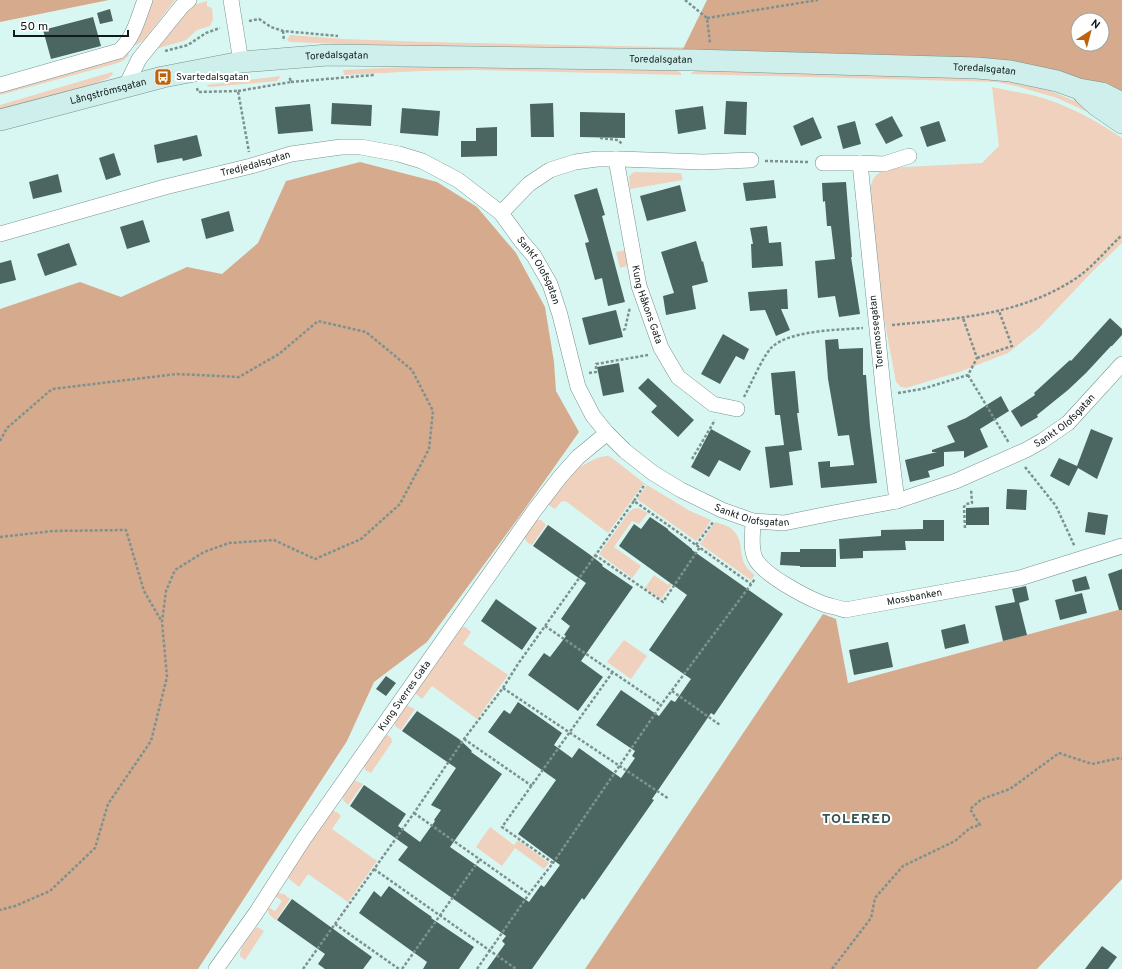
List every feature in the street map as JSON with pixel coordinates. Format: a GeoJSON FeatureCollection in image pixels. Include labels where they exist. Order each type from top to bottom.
{"type":"FeatureCollection","features":[{"type":"Feature","properties":{"kind":"street"},"geometry":{"type":"LineString","coordinates":[[0,85],[119,51],[132,36],[145,0]]}},
{"type":"Feature","properties":{"kind":"street"},"geometry":{"type":"LineString","coordinates":[[125,88],[139,59],[182,6],[189,0]]}},
{"type":"Feature","properties":{"kind":"street"},"geometry":{"type":"LineString","coordinates":[[231,0],[241,62]]}},
{"type":"Feature","properties":{"kind":"street","name":"Toredalsgatan"},"geometry":{"type":"LineString","coordinates":[[241,62],[328,55],[693,60],[954,67],[995,69],[1057,80],[1079,89],[1102,94],[1122,103]]}},
{"type":"Feature","properties":{"kind":"street","name":"Långströmsgatan"},"geometry":{"type":"LineString","coordinates":[[0,120],[163,77],[241,62]]}},
{"type":"Feature","properties":{"kind":"street","name":"Toredalsgatan"},"geometry":{"type":"LineString","coordinates":[[1079,89],[1096,105],[1122,123]]}},
{"type":"Feature","properties":{"kind":"street","name":"Tredjedalsgatan"},"geometry":{"type":"LineString","coordinates":[[0,234],[165,187],[251,166],[291,154],[341,147],[361,147],[399,154],[422,161],[458,180],[501,213]]}},
{"type":"Feature","properties":{"kind":"street"},"geometry":{"type":"LineString","coordinates":[[501,213],[529,184],[550,170],[575,162],[596,159],[619,152],[703,162],[751,160]]}},
{"type":"Feature","properties":{"kind":"street","name":"Kung Håkons Gata"},"geometry":{"type":"LineString","coordinates":[[619,152],[640,286],[663,352],[678,377],[713,404],[730,407]]}},
{"type":"Feature","properties":{"kind":"street"},"geometry":{"type":"LineString","coordinates":[[823,163],[884,164],[909,156]]}},
{"type":"Feature","properties":{"kind":"street","name":"Toremossegatan"},"geometry":{"type":"LineString","coordinates":[[860,164],[876,327],[897,501]]}},
{"type":"Feature","properties":{"kind":"street","name":"Sankt Olofsgatan"},"geometry":{"type":"LineString","coordinates":[[501,213],[534,256],[550,284],[560,315],[578,388],[593,416],[607,433],[653,473],[682,490],[722,510],[753,521],[784,523],[897,501],[968,476],[1016,455],[1042,441],[1068,423],[1122,364]]}},
{"type":"Feature","properties":{"kind":"street","name":"Kung Sverres Gata"},"geometry":{"type":"LineString","coordinates":[[216,969],[256,913],[303,840],[534,511],[560,477],[578,457],[607,433]]}},
{"type":"Feature","properties":{"kind":"street","name":"Mossbanken"},"geometry":{"type":"LineString","coordinates":[[753,521],[752,543],[755,557],[764,570],[791,588],[820,603],[845,610],[1020,578],[1122,546]]}},
{"type":"Feature","properties":{"kind":"path"},"geometry":{"type":"LineString","coordinates":[[685,0],[707,18],[711,46]]}},
{"type":"Feature","properties":{"kind":"path"},"geometry":{"type":"LineString","coordinates":[[707,18],[818,0]]}},
{"type":"Feature","properties":{"kind":"path"},"geometry":{"type":"LineString","coordinates":[[188,45],[198,92],[238,91],[251,166]]}},
{"type":"Feature","properties":{"kind":"path"},"geometry":{"type":"LineString","coordinates":[[290,82],[379,75]]}},
{"type":"Feature","properties":{"kind":"path"},"geometry":{"type":"LineString","coordinates":[[600,138],[618,140],[619,152]]}},
{"type":"Feature","properties":{"kind":"path"},"geometry":{"type":"LineString","coordinates":[[751,160],[823,163]]}},
{"type":"Feature","properties":{"kind":"path"},"geometry":{"type":"LineString","coordinates":[[692,459],[768,352],[776,344],[801,334],[964,318],[999,311],[1046,294],[1076,278],[1122,235]]}},
{"type":"Feature","properties":{"kind":"path"},"geometry":{"type":"LineString","coordinates":[[884,397],[922,389],[968,375],[977,358],[1012,346],[999,311]]}},
{"type":"Feature","properties":{"kind":"path"},"geometry":{"type":"LineString","coordinates":[[964,318],[977,358]]}},
{"type":"Feature","properties":{"kind":"path"},"geometry":{"type":"LineString","coordinates":[[0,441],[7,428],[52,389],[177,374],[239,377],[279,354],[318,321],[366,332],[412,370],[433,411],[429,449],[400,504],[361,539],[315,559],[274,540],[229,543],[204,552],[175,570],[166,590],[162,622],[167,677],[151,742],[108,804],[95,848],[50,891],[15,906],[0,910]]}},
{"type":"Feature","properties":{"kind":"path"},"geometry":{"type":"LineString","coordinates":[[575,375],[596,372],[596,364],[663,352]]}},
{"type":"Feature","properties":{"kind":"path"},"geometry":{"type":"LineString","coordinates":[[968,375],[1016,455],[1056,506],[1080,560]]}},
{"type":"Feature","properties":{"kind":"path"},"geometry":{"type":"LineString","coordinates":[[965,528],[964,506],[972,502],[968,476]]}},
{"type":"Feature","properties":{"kind":"path"},"geometry":{"type":"LineString","coordinates":[[303,969],[414,813],[464,739],[503,688],[518,664],[634,501],[751,584]]}},
{"type":"Feature","properties":{"kind":"path"},"geometry":{"type":"LineString","coordinates":[[696,545],[722,510]]}},
{"type":"Feature","properties":{"kind":"path"},"geometry":{"type":"LineString","coordinates":[[0,537],[52,531],[126,530],[144,591],[162,622]]}},
{"type":"Feature","properties":{"kind":"path"},"geometry":{"type":"LineString","coordinates":[[595,555],[663,602],[700,547]]}},
{"type":"Feature","properties":{"kind":"path"},"geometry":{"type":"LineString","coordinates":[[477,969],[661,705],[756,576],[764,570]]}},
{"type":"Feature","properties":{"kind":"path"},"geometry":{"type":"LineString","coordinates":[[545,626],[661,705]]}},
{"type":"Feature","properties":{"kind":"path"},"geometry":{"type":"LineString","coordinates":[[552,863],[502,827],[612,673]]}},
{"type":"Feature","properties":{"kind":"path"},"geometry":{"type":"LineString","coordinates":[[503,688],[669,799]]}},
{"type":"Feature","properties":{"kind":"path"},"geometry":{"type":"LineString","coordinates":[[672,691],[720,725]]}},
{"type":"Feature","properties":{"kind":"path"},"geometry":{"type":"LineString","coordinates":[[464,739],[532,786]]}},
{"type":"Feature","properties":{"kind":"path"},"geometry":{"type":"LineString","coordinates":[[832,969],[871,918],[875,898],[904,866],[955,841],[970,828],[980,825],[970,809],[982,799],[1010,789],[1059,753],[1092,764],[1120,758],[1122,759]]}},
{"type":"Feature","properties":{"kind":"path"},"geometry":{"type":"LineString","coordinates":[[414,813],[529,894]]}},
{"type":"Feature","properties":{"kind":"path"},"geometry":{"type":"LineString","coordinates":[[335,924],[400,969],[480,859]]}},
{"type":"Feature","properties":{"kind":"path"},"geometry":{"type":"LineString","coordinates":[[374,869],[516,969]]}},
{"type":"Feature","properties":{"kind":"shaded area"},"geometry":{"type":"Polygon","coordinates":[[[0,0],[109,0],[0,22],[0,0]]]}},
{"type":"Feature","properties":{"kind":"shaded area"},"geometry":{"type":"Polygon","coordinates":[[[150,0],[175,0],[144,40],[136,45],[135,42],[150,0]]]}},
{"type":"Feature","properties":{"kind":"shaded area"},"geometry":{"type":"Polygon","coordinates":[[[707,0],[1122,0],[1122,93],[683,49],[707,0]]]}},
{"type":"Feature","properties":{"kind":"shaded area"},"geometry":{"type":"Polygon","coordinates":[[[207,1],[207,6],[212,8],[213,19],[210,26],[197,30],[186,40],[156,49],[186,9],[207,1]]]}},
{"type":"Feature","properties":{"kind":"shaded area"},"geometry":{"type":"Polygon","coordinates":[[[290,35],[344,39],[427,42],[964,53],[391,46],[290,42],[287,40],[290,35]]]}},
{"type":"Feature","properties":{"kind":"shaded area"},"geometry":{"type":"Polygon","coordinates":[[[127,53],[129,55],[118,63],[0,95],[0,90],[127,53]]]}},
{"type":"Feature","properties":{"kind":"shaded area"},"geometry":{"type":"Polygon","coordinates":[[[424,66],[676,70],[681,73],[681,75],[475,70],[344,75],[343,70],[424,66]]]}},
{"type":"Feature","properties":{"kind":"shaded area"},"geometry":{"type":"Polygon","coordinates":[[[697,70],[990,78],[1034,85],[1051,91],[1082,104],[1094,115],[1057,98],[1016,86],[996,82],[691,74],[697,70]]]}},
{"type":"Feature","properties":{"kind":"shaded area"},"geometry":{"type":"Polygon","coordinates":[[[112,72],[113,74],[109,78],[91,85],[0,110],[0,105],[112,72]]]}},
{"type":"Feature","properties":{"kind":"shaded area"},"geometry":{"type":"Polygon","coordinates":[[[281,76],[277,81],[210,87],[206,85],[281,76]]]}},
{"type":"Feature","properties":{"kind":"shaded area"},"geometry":{"type":"Polygon","coordinates":[[[992,87],[1049,100],[1087,117],[1122,138],[1122,243],[1092,272],[1039,328],[1008,353],[959,372],[906,388],[901,387],[896,382],[884,318],[869,198],[873,179],[879,173],[888,168],[982,163],[999,146],[992,87]]]}},
{"type":"Feature","properties":{"kind":"shaded area"},"geometry":{"type":"Polygon","coordinates":[[[360,162],[437,182],[477,207],[516,253],[545,307],[554,362],[556,391],[579,432],[519,517],[427,642],[374,682],[347,741],[198,969],[0,969],[0,309],[80,282],[121,297],[187,267],[222,274],[258,243],[286,181],[360,162]]]}},
{"type":"Feature","properties":{"kind":"shaded area"},"geometry":{"type":"Polygon","coordinates":[[[634,172],[681,173],[683,180],[630,189],[629,176],[634,172]]]}},
{"type":"Feature","properties":{"kind":"shaded area"},"geometry":{"type":"Polygon","coordinates":[[[626,250],[630,265],[620,268],[616,252],[626,250]]]}},
{"type":"Feature","properties":{"kind":"shaded area"},"geometry":{"type":"Polygon","coordinates":[[[608,456],[644,483],[608,533],[567,502],[562,501],[555,509],[547,504],[579,467],[596,458],[608,456]]]}},
{"type":"Feature","properties":{"kind":"shaded area"},"geometry":{"type":"Polygon","coordinates":[[[647,485],[690,511],[711,520],[696,541],[637,499],[647,485]]]}},
{"type":"Feature","properties":{"kind":"shaded area"},"geometry":{"type":"Polygon","coordinates":[[[638,508],[648,513],[639,524],[632,521],[614,547],[641,566],[632,578],[599,554],[629,512],[638,508]]]}},
{"type":"Feature","properties":{"kind":"shaded area"},"geometry":{"type":"Polygon","coordinates":[[[536,520],[541,520],[546,525],[532,545],[524,538],[536,520]]]}},
{"type":"Feature","properties":{"kind":"shaded area"},"geometry":{"type":"Polygon","coordinates":[[[715,522],[729,527],[737,535],[745,564],[755,575],[751,580],[700,544],[715,522]]]}},
{"type":"Feature","properties":{"kind":"shaded area"},"geometry":{"type":"Polygon","coordinates":[[[688,558],[690,559],[661,599],[645,588],[654,575],[668,585],[688,558]]]}},
{"type":"Feature","properties":{"kind":"shaded area"},"geometry":{"type":"Polygon","coordinates":[[[1122,609],[1122,879],[1037,969],[585,969],[823,614],[836,619],[848,683],[1122,609]]]}},
{"type":"Feature","properties":{"kind":"shaded area"},"geometry":{"type":"Polygon","coordinates":[[[461,627],[465,627],[471,632],[463,644],[508,675],[477,719],[432,686],[422,699],[416,694],[461,627]]]}},
{"type":"Feature","properties":{"kind":"shaded area"},"geometry":{"type":"Polygon","coordinates":[[[624,640],[647,656],[631,679],[607,662],[624,640]]]}},
{"type":"Feature","properties":{"kind":"shaded area"},"geometry":{"type":"Polygon","coordinates":[[[406,705],[415,709],[401,730],[395,726],[395,720],[406,705]]]}},
{"type":"Feature","properties":{"kind":"shaded area"},"geometry":{"type":"Polygon","coordinates":[[[388,735],[392,742],[371,773],[365,770],[364,765],[384,736],[388,735]]]}},
{"type":"Feature","properties":{"kind":"shaded area"},"geometry":{"type":"Polygon","coordinates":[[[354,780],[363,784],[348,805],[343,800],[343,795],[354,780]]]}},
{"type":"Feature","properties":{"kind":"shaded area"},"geometry":{"type":"Polygon","coordinates":[[[333,811],[337,812],[341,816],[332,829],[377,861],[348,902],[308,874],[299,887],[288,878],[288,875],[333,811]]]}},
{"type":"Feature","properties":{"kind":"shaded area"},"geometry":{"type":"Polygon","coordinates":[[[490,827],[514,845],[518,840],[549,863],[544,869],[515,848],[502,866],[476,847],[490,827]]]}},
{"type":"Feature","properties":{"kind":"shaded area"},"geometry":{"type":"Polygon","coordinates":[[[278,893],[284,894],[290,899],[276,920],[270,915],[268,907],[275,911],[282,901],[275,896],[278,893]]]}},
{"type":"Feature","properties":{"kind":"shaded area"},"geometry":{"type":"Polygon","coordinates":[[[257,927],[264,931],[245,960],[240,956],[241,949],[257,927]]]}},
{"type":"Feature","properties":{"kind":"building"},"geometry":{"type":"Polygon","coordinates":[[[110,9],[113,21],[100,24],[97,13],[110,9]]]}},
{"type":"Feature","properties":{"kind":"building"},"geometry":{"type":"Polygon","coordinates":[[[93,17],[101,46],[51,59],[43,30],[93,17]]]}},
{"type":"Feature","properties":{"kind":"building"},"geometry":{"type":"Polygon","coordinates":[[[726,101],[747,102],[746,135],[724,134],[726,101]]]}},
{"type":"Feature","properties":{"kind":"building"},"geometry":{"type":"Polygon","coordinates":[[[332,103],[372,105],[371,126],[331,124],[332,103]]]}},
{"type":"Feature","properties":{"kind":"building"},"geometry":{"type":"Polygon","coordinates":[[[553,103],[554,137],[531,137],[530,104],[553,103]]]}},
{"type":"Feature","properties":{"kind":"building"},"geometry":{"type":"Polygon","coordinates":[[[310,104],[313,131],[278,134],[275,107],[310,104]]]}},
{"type":"Feature","properties":{"kind":"building"},"geometry":{"type":"Polygon","coordinates":[[[703,106],[706,129],[678,134],[675,110],[703,106]]]}},
{"type":"Feature","properties":{"kind":"building"},"geometry":{"type":"Polygon","coordinates":[[[402,108],[440,111],[438,136],[400,133],[402,108]]]}},
{"type":"Feature","properties":{"kind":"building"},"geometry":{"type":"Polygon","coordinates":[[[580,112],[625,113],[625,138],[580,137],[580,112]]]}},
{"type":"Feature","properties":{"kind":"building"},"geometry":{"type":"Polygon","coordinates":[[[892,116],[903,136],[886,144],[875,124],[892,116]]]}},
{"type":"Feature","properties":{"kind":"building"},"geometry":{"type":"Polygon","coordinates":[[[813,117],[822,138],[801,146],[793,126],[813,117]]]}},
{"type":"Feature","properties":{"kind":"building"},"geometry":{"type":"Polygon","coordinates":[[[855,121],[861,144],[843,149],[837,126],[855,121]]]}},
{"type":"Feature","properties":{"kind":"building"},"geometry":{"type":"Polygon","coordinates":[[[939,121],[946,141],[927,147],[920,127],[939,121]]]}},
{"type":"Feature","properties":{"kind":"building"},"geometry":{"type":"Polygon","coordinates":[[[497,127],[497,156],[461,157],[461,141],[476,141],[476,128],[497,127]]]}},
{"type":"Feature","properties":{"kind":"building"},"geometry":{"type":"Polygon","coordinates":[[[197,135],[202,156],[183,161],[182,158],[157,163],[154,145],[197,135]]]}},
{"type":"Feature","properties":{"kind":"building"},"geometry":{"type":"Polygon","coordinates":[[[114,153],[121,175],[106,180],[99,158],[114,153]]]}},
{"type":"Feature","properties":{"kind":"building"},"geometry":{"type":"Polygon","coordinates":[[[58,174],[62,192],[33,199],[29,182],[58,174]]]}},
{"type":"Feature","properties":{"kind":"building"},"geometry":{"type":"Polygon","coordinates":[[[774,180],[776,198],[746,201],[743,183],[774,180]]]}},
{"type":"Feature","properties":{"kind":"building"},"geometry":{"type":"Polygon","coordinates":[[[846,182],[851,257],[860,314],[839,317],[835,296],[818,298],[815,261],[835,259],[831,226],[827,226],[825,201],[823,202],[822,183],[846,182]]]}},
{"type":"Feature","properties":{"kind":"building"},"geometry":{"type":"Polygon","coordinates":[[[680,185],[686,211],[647,221],[640,196],[680,185]]]}},
{"type":"Feature","properties":{"kind":"building"},"geometry":{"type":"Polygon","coordinates":[[[597,188],[605,215],[602,216],[625,302],[608,306],[602,278],[595,280],[585,243],[589,242],[574,195],[597,188]]]}},
{"type":"Feature","properties":{"kind":"building"},"geometry":{"type":"Polygon","coordinates":[[[229,211],[234,231],[206,239],[201,219],[229,211]]]}},
{"type":"Feature","properties":{"kind":"building"},"geometry":{"type":"Polygon","coordinates":[[[143,220],[150,242],[127,249],[120,227],[143,220]]]}},
{"type":"Feature","properties":{"kind":"building"},"geometry":{"type":"Polygon","coordinates":[[[767,226],[769,243],[781,242],[783,266],[752,268],[751,244],[753,244],[750,228],[767,226]]]}},
{"type":"Feature","properties":{"kind":"building"},"geometry":{"type":"Polygon","coordinates":[[[696,241],[708,282],[692,286],[696,309],[666,315],[663,296],[674,293],[661,252],[696,241]]]}},
{"type":"Feature","properties":{"kind":"building"},"geometry":{"type":"Polygon","coordinates":[[[69,243],[77,265],[45,276],[37,254],[69,243]]]}},
{"type":"Feature","properties":{"kind":"building"},"geometry":{"type":"Polygon","coordinates":[[[11,260],[16,280],[0,284],[0,263],[11,260]]]}},
{"type":"Feature","properties":{"kind":"building"},"geometry":{"type":"Polygon","coordinates":[[[787,289],[788,309],[781,309],[790,330],[776,336],[765,310],[750,311],[748,292],[787,289]]]}},
{"type":"Feature","properties":{"kind":"building"},"geometry":{"type":"Polygon","coordinates":[[[616,310],[623,337],[589,345],[582,318],[616,310]]]}},
{"type":"Feature","properties":{"kind":"building"},"geometry":{"type":"Polygon","coordinates":[[[1110,318],[1122,329],[1122,335],[1068,390],[1037,415],[1038,417],[1021,427],[1011,411],[1035,395],[1034,393],[1070,360],[1071,361],[1110,318]]]}},
{"type":"Feature","properties":{"kind":"building"},"geometry":{"type":"Polygon","coordinates":[[[723,334],[749,349],[744,360],[736,356],[720,384],[701,374],[723,334]]]}},
{"type":"Feature","properties":{"kind":"building"},"geometry":{"type":"Polygon","coordinates":[[[838,339],[839,349],[863,348],[863,375],[866,375],[877,483],[821,488],[818,462],[830,461],[830,467],[854,465],[849,435],[838,436],[828,379],[825,340],[838,339]]]}},
{"type":"Feature","properties":{"kind":"building"},"geometry":{"type":"Polygon","coordinates":[[[619,363],[624,392],[603,396],[597,367],[619,363]]]}},
{"type":"Feature","properties":{"kind":"building"},"geometry":{"type":"Polygon","coordinates":[[[795,371],[799,413],[797,413],[802,450],[789,452],[793,485],[770,488],[765,447],[784,445],[780,415],[775,415],[771,373],[795,371]]]}},
{"type":"Feature","properties":{"kind":"building"},"geometry":{"type":"Polygon","coordinates":[[[648,378],[694,420],[678,437],[651,412],[657,406],[638,388],[648,378]]]}},
{"type":"Feature","properties":{"kind":"building"},"geometry":{"type":"Polygon","coordinates":[[[1001,396],[1009,411],[980,429],[988,447],[964,458],[964,451],[944,452],[944,466],[928,471],[930,477],[910,482],[905,460],[937,452],[932,452],[932,450],[955,442],[947,426],[966,418],[1001,396]]]}},
{"type":"Feature","properties":{"kind":"building"},"geometry":{"type":"Polygon","coordinates":[[[711,429],[751,451],[740,471],[719,460],[709,477],[691,467],[711,429]]]}},
{"type":"Feature","properties":{"kind":"building"},"geometry":{"type":"Polygon","coordinates":[[[1091,429],[1113,438],[1097,479],[1078,468],[1069,486],[1050,476],[1059,458],[1077,466],[1091,429]]]}},
{"type":"Feature","properties":{"kind":"building"},"geometry":{"type":"Polygon","coordinates":[[[1007,489],[1027,490],[1026,510],[1006,509],[1007,489]]]}},
{"type":"Feature","properties":{"kind":"building"},"geometry":{"type":"Polygon","coordinates":[[[989,507],[989,525],[966,525],[966,508],[989,507]]]}},
{"type":"Feature","properties":{"kind":"building"},"geometry":{"type":"Polygon","coordinates":[[[1088,512],[1108,515],[1105,535],[1085,532],[1088,512]]]}},
{"type":"Feature","properties":{"kind":"building"},"geometry":{"type":"Polygon","coordinates":[[[650,517],[668,529],[692,550],[783,614],[714,715],[711,713],[652,799],[654,800],[584,900],[582,898],[532,969],[487,969],[505,944],[502,941],[506,936],[398,860],[408,847],[350,806],[364,785],[406,814],[398,826],[420,842],[435,821],[434,820],[441,810],[431,805],[456,768],[402,731],[417,711],[459,739],[472,751],[471,752],[502,774],[450,847],[529,902],[541,885],[544,887],[560,865],[518,834],[556,780],[488,732],[504,710],[510,714],[518,702],[562,733],[554,745],[572,758],[579,748],[621,778],[635,758],[632,756],[635,751],[596,725],[621,690],[659,716],[671,700],[675,702],[691,679],[649,650],[687,595],[619,546],[634,524],[641,529],[650,517]]]}},
{"type":"Feature","properties":{"kind":"building"},"geometry":{"type":"Polygon","coordinates":[[[923,520],[944,520],[944,541],[905,541],[906,550],[863,551],[863,558],[840,559],[839,539],[881,536],[881,530],[923,529],[923,520]]]}},
{"type":"Feature","properties":{"kind":"building"},"geometry":{"type":"Polygon","coordinates":[[[548,525],[589,554],[603,565],[602,566],[633,587],[581,661],[603,677],[578,711],[528,675],[544,653],[550,657],[566,636],[564,635],[570,626],[561,619],[586,583],[533,546],[548,525]]]}},
{"type":"Feature","properties":{"kind":"building"},"geometry":{"type":"Polygon","coordinates":[[[800,549],[836,549],[836,567],[800,567],[780,565],[781,552],[800,552],[800,549]]]}},
{"type":"Feature","properties":{"kind":"building"},"geometry":{"type":"Polygon","coordinates":[[[1122,569],[1122,610],[1119,610],[1108,574],[1122,569]]]}},
{"type":"Feature","properties":{"kind":"building"},"geometry":{"type":"Polygon","coordinates":[[[1086,576],[1090,589],[1075,592],[1072,580],[1086,576]]]}},
{"type":"Feature","properties":{"kind":"building"},"geometry":{"type":"Polygon","coordinates":[[[1026,586],[1029,600],[1019,603],[1027,635],[1003,641],[995,606],[1015,602],[1012,589],[1026,586]]]}},
{"type":"Feature","properties":{"kind":"building"},"geometry":{"type":"Polygon","coordinates":[[[1082,593],[1087,613],[1060,620],[1055,600],[1082,593]]]}},
{"type":"Feature","properties":{"kind":"building"},"geometry":{"type":"Polygon","coordinates":[[[496,599],[537,628],[522,650],[481,621],[496,599]]]}},
{"type":"Feature","properties":{"kind":"building"},"geometry":{"type":"Polygon","coordinates":[[[965,624],[969,643],[945,649],[941,630],[965,624]]]}},
{"type":"Feature","properties":{"kind":"building"},"geometry":{"type":"Polygon","coordinates":[[[888,642],[893,667],[854,675],[849,650],[888,642]]]}},
{"type":"Feature","properties":{"kind":"building"},"geometry":{"type":"Polygon","coordinates":[[[386,676],[396,683],[386,696],[376,689],[386,676]]]}},
{"type":"Feature","properties":{"kind":"building"},"geometry":{"type":"Polygon","coordinates":[[[389,886],[432,917],[431,918],[474,947],[459,969],[423,969],[427,962],[359,913],[374,891],[381,897],[389,886]]]}},
{"type":"Feature","properties":{"kind":"building"},"geometry":{"type":"Polygon","coordinates":[[[292,899],[372,957],[363,969],[325,969],[318,964],[325,954],[277,920],[292,899]]]}},
{"type":"Feature","properties":{"kind":"building"},"geometry":{"type":"Polygon","coordinates":[[[1102,946],[1117,957],[1108,969],[1085,969],[1102,946]]]}},
{"type":"Feature","properties":{"kind":"place","name":"Svartedalsgatan"},"geometry":{"type":"Point","coordinates":[163,77]}},
{"type":"Feature","properties":{"kind":"district","name":"TOLERED"},"geometry":{"type":"Point","coordinates":[857,819]}}]}
